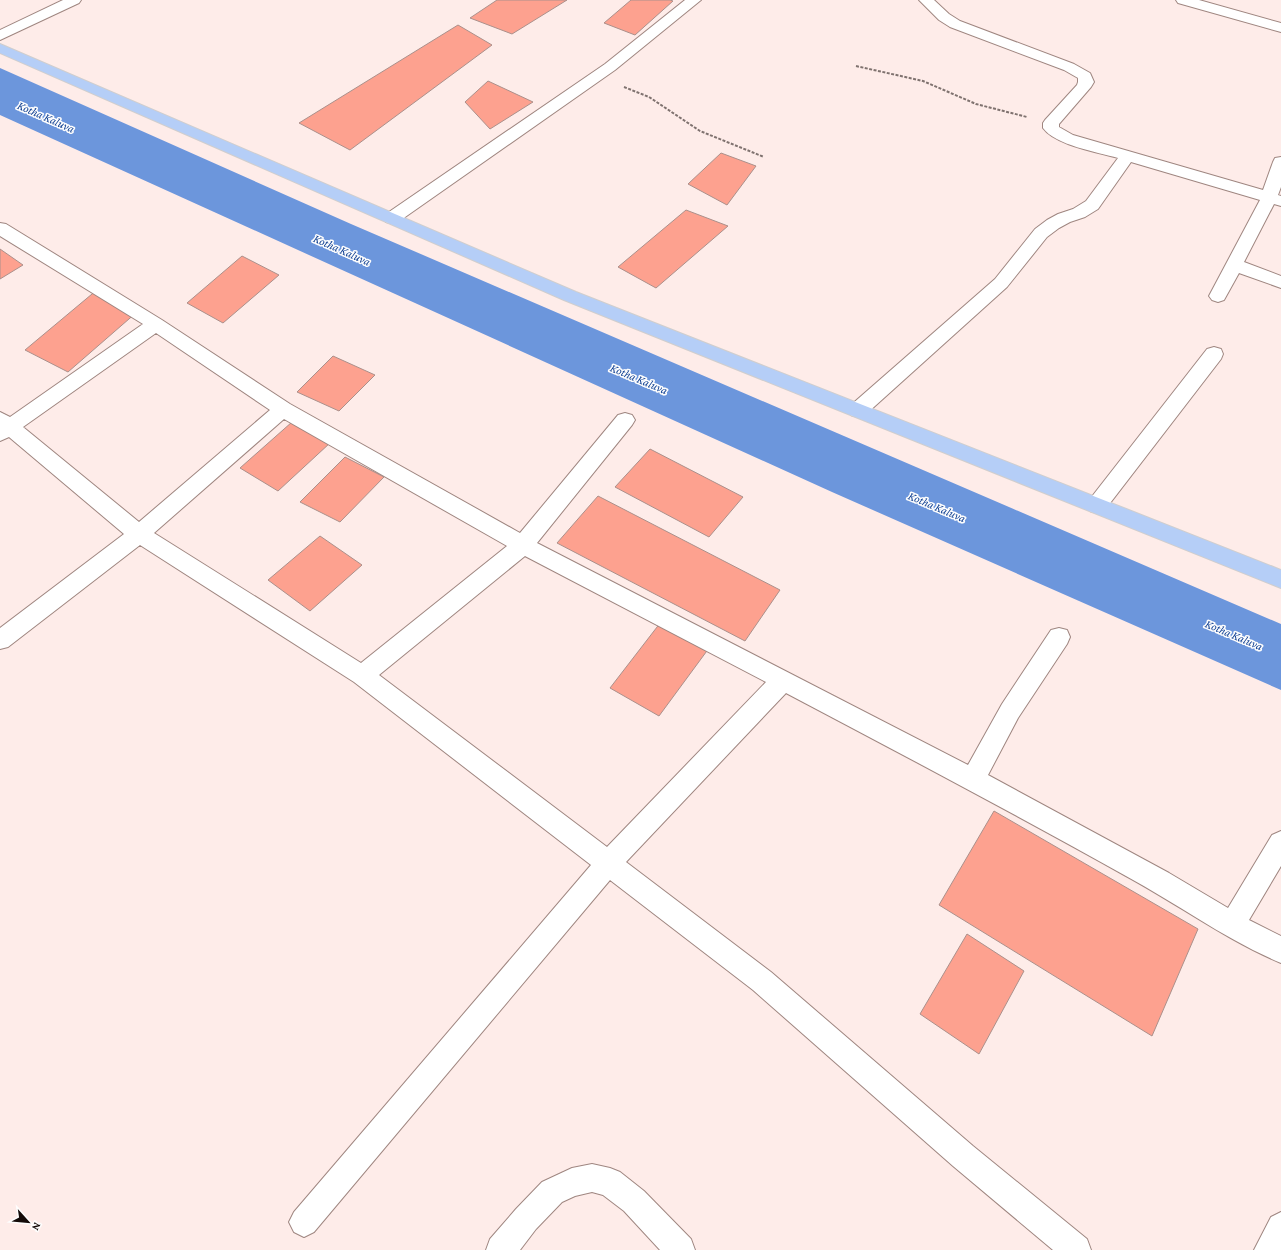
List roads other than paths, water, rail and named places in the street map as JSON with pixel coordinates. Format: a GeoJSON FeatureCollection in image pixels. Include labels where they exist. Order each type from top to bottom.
{"type":"FeatureCollection","features":[{"type":"Feature","properties":{"kind":"main road"},"geometry":{"type":"LineString","coordinates":[[0,48],[570,296],[1281,579]]}},
{"type":"Feature","properties":{"kind":"street"},"geometry":{"type":"LineString","coordinates":[[0,36],[74,0]]}},
{"type":"Feature","properties":{"kind":"street"},"geometry":{"type":"LineString","coordinates":[[392,218],[595,77],[694,0]]}},
{"type":"Feature","properties":{"kind":"street"},"geometry":{"type":"LineString","coordinates":[[926,0],[944,17],[955,24],[1069,67],[1085,76],[1086,82],[1083,87],[1051,123],[1051,128],[1057,133],[1067,138],[1275,199]]}},
{"type":"Feature","properties":{"kind":"street"},"geometry":{"type":"LineString","coordinates":[[1183,0],[1281,28]]}},
{"type":"Feature","properties":{"kind":"street"},"geometry":{"type":"LineString","coordinates":[[858,410],[1001,283],[1041,233],[1053,224],[1064,218],[1079,213],[1092,205],[1128,155]]}},
{"type":"Feature","properties":{"kind":"street"},"geometry":{"type":"LineString","coordinates":[[1218,296],[1234,265],[1275,199],[1281,162]]}},
{"type":"Feature","properties":{"kind":"street"},"geometry":{"type":"LineString","coordinates":[[0,228],[156,324],[283,409],[523,545],[782,681],[973,778],[1160,881],[1232,925],[1281,950]]}},
{"type":"Feature","properties":{"kind":"street"},"geometry":{"type":"LineString","coordinates":[[1234,265],[1281,282]]}},
{"type":"Feature","properties":{"kind":"street"},"geometry":{"type":"LineString","coordinates":[[156,324],[4,427],[139,534],[362,675],[762,981],[963,1156],[1076,1250]]}},
{"type":"Feature","properties":{"kind":"street"},"geometry":{"type":"LineString","coordinates":[[1097,505],[1214,354]]}},
{"type":"Feature","properties":{"kind":"street"},"geometry":{"type":"LineString","coordinates":[[0,640],[139,534],[283,409]]}},
{"type":"Feature","properties":{"kind":"street"},"geometry":{"type":"LineString","coordinates":[[362,675],[523,545],[625,420]]}},
{"type":"Feature","properties":{"kind":"street"},"geometry":{"type":"LineString","coordinates":[[973,778],[1010,710],[1059,637]]}},
{"type":"Feature","properties":{"kind":"street"},"geometry":{"type":"LineString","coordinates":[[304,1222],[608,863],[782,681]]}},
{"type":"Feature","properties":{"kind":"street"},"geometry":{"type":"LineString","coordinates":[[1232,925],[1281,843]]}},
{"type":"Feature","properties":{"kind":"street"},"geometry":{"type":"LineString","coordinates":[[501,1250],[526,1219],[552,1192],[572,1182],[592,1178],[610,1182],[634,1200],[680,1250]]}},
{"type":"Feature","properties":{"kind":"street"},"geometry":{"type":"LineString","coordinates":[[1269,1250],[1281,1227]]}},
{"type":"Feature","properties":{"kind":"water","name":"Kotha Kaluva"},"geometry":{"type":"Polygon","coordinates":[[[0,68],[351,224],[1281,624],[1281,690],[832,492],[0,115],[0,68]]]}}]}
